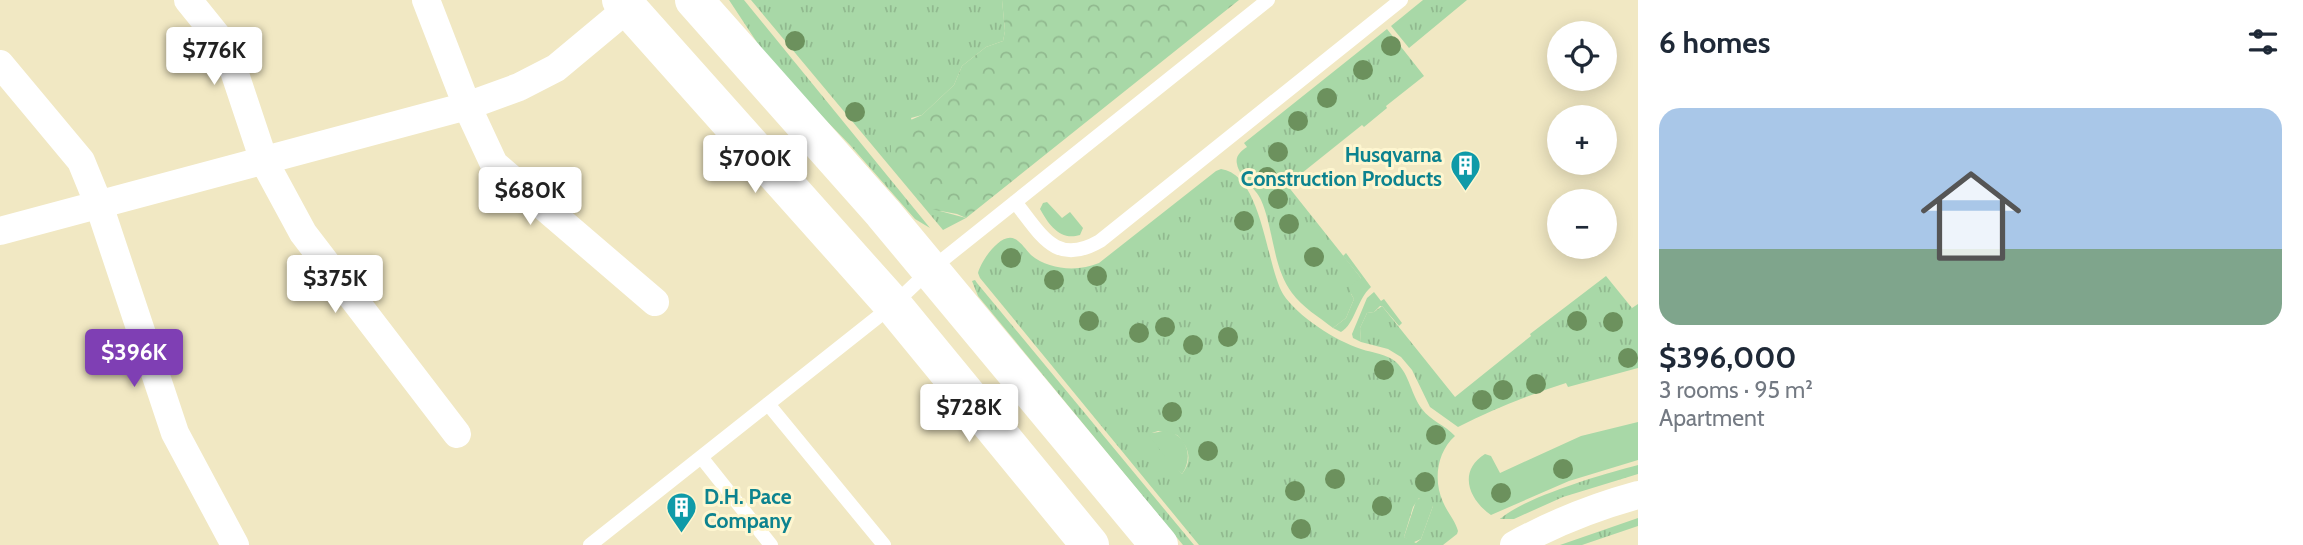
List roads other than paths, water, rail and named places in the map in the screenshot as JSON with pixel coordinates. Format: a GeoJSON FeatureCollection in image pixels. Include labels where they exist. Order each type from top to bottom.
{"type":"FeatureCollection","features":[{"type":"Feature","properties":{"kind":"main road"},"geometry":{"type":"LineString","coordinates":[[694,0],[883,213],[1159,545]]}},
{"type":"Feature","properties":{"kind":"main road"},"geometry":{"type":"LineString","coordinates":[[625,4],[893,304],[1090,545]]}},
{"type":"Feature","properties":{"kind":"street"},"geometry":{"type":"LineString","coordinates":[[187,0],[226,47],[264,161],[303,233],[457,434]]}},
{"type":"Feature","properties":{"kind":"street"},"geometry":{"type":"LineString","coordinates":[[426,0],[467,106],[494,163],[655,302]]}},
{"type":"Feature","properties":{"kind":"street"},"geometry":{"type":"LineString","coordinates":[[0,231],[467,106],[519,87],[556,68],[625,4]]}},
{"type":"Feature","properties":{"kind":"street"},"geometry":{"type":"LineString","coordinates":[[0,64],[81,161],[99,205],[175,433],[235,545]]}},
{"type":"Feature","properties":{"kind":"street"},"geometry":{"type":"LineString","coordinates":[[1514,545],[1542,529],[1595,507],[1638,495]]}},
{"type":"Feature","properties":{"kind":"lane"},"geometry":{"type":"LineString","coordinates":[[590,545],[1268,0]]}},
{"type":"Feature","properties":{"kind":"lane"},"geometry":{"type":"LineString","coordinates":[[1015,202],[1046,240],[1069,251],[1085,249],[1100,241],[1401,0]]}},
{"type":"Feature","properties":{"kind":"lane"},"geometry":{"type":"LineString","coordinates":[[768,404],[884,545]]}},
{"type":"Feature","properties":{"kind":"lane"},"geometry":{"type":"LineString","coordinates":[[701,457],[771,545]]}},
{"type":"Feature","properties":{"kind":"place","name":"Husqvarna Construction Products"},"geometry":{"type":"Point","coordinates":[1465,193]}},
{"type":"Feature","properties":{"kind":"place","name":"D.H. Pace Company"},"geometry":{"type":"Point","coordinates":[681,535]}}]}
